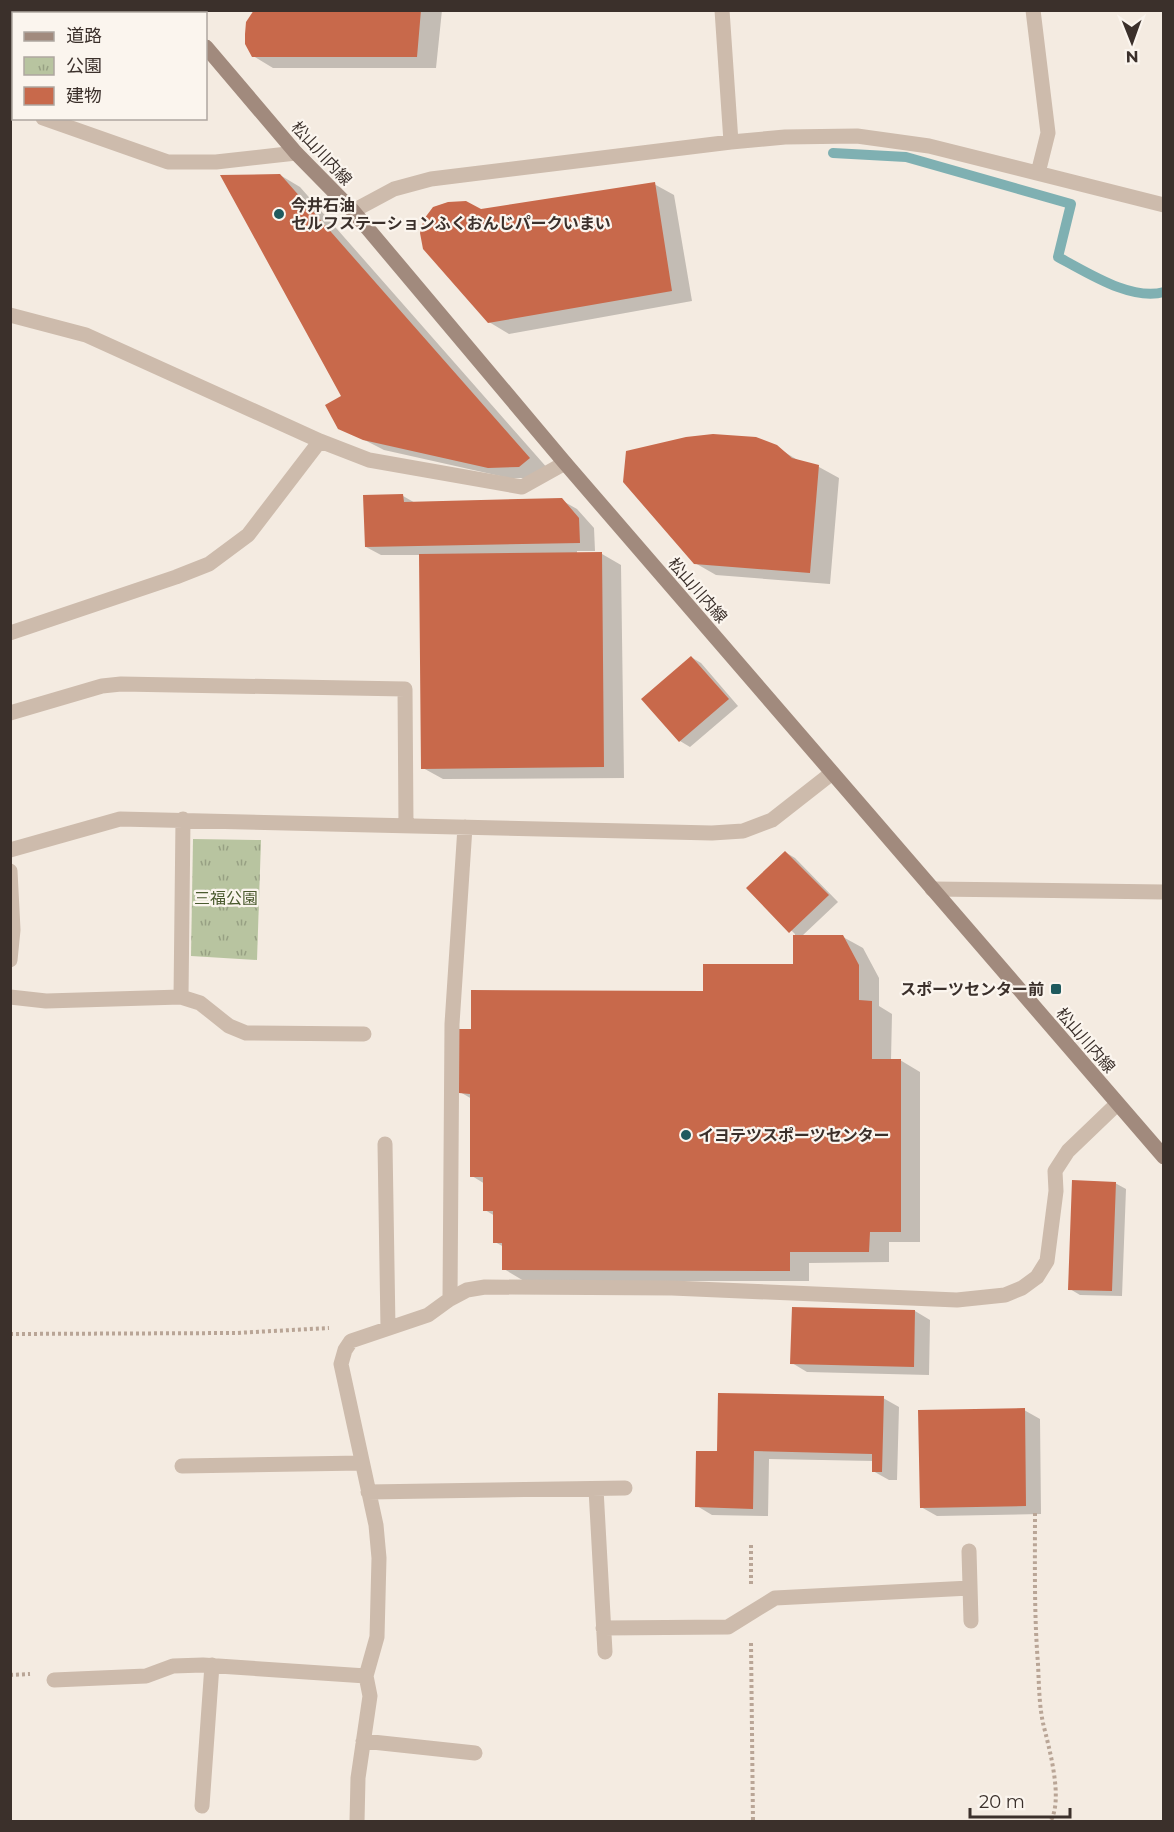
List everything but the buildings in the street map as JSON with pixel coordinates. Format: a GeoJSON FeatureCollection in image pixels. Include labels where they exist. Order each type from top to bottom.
{"type":"FeatureCollection","features":[{"type":"Feature","properties":{"kind":"main road","name":"松山川内線"},"geometry":{"type":"LineString","coordinates":[[207,48],[296,153],[353,211],[565,464],[1164,1157]]}},
{"type":"Feature","properties":{"kind":"street"},"geometry":{"type":"LineString","coordinates":[[722,10],[730,142]]}},
{"type":"Feature","properties":{"kind":"street"},"geometry":{"type":"LineString","coordinates":[[1033,10],[1048,134],[1038,173]]}},
{"type":"Feature","properties":{"kind":"street"},"geometry":{"type":"LineString","coordinates":[[49,120],[168,162],[216,162],[296,153]]}},
{"type":"Feature","properties":{"kind":"street"},"geometry":{"type":"LineString","coordinates":[[353,211],[394,189],[431,179],[730,142],[785,137],[857,136],[928,146],[1164,205]]}},
{"type":"Feature","properties":{"kind":"street"},"geometry":{"type":"LineString","coordinates":[[10,315],[86,335],[320,441],[369,460],[522,487],[565,464]]}},
{"type":"Feature","properties":{"kind":"street"},"geometry":{"type":"LineString","coordinates":[[10,633],[209,564],[248,534],[320,441]]}},
{"type":"Feature","properties":{"kind":"street"},"geometry":{"type":"LineString","coordinates":[[10,713],[102,686],[121,684],[405,689],[406,825]]}},
{"type":"Feature","properties":{"kind":"street"},"geometry":{"type":"LineString","coordinates":[[10,850],[120,819],[712,833],[743,831],[772,820],[832,772]]}},
{"type":"Feature","properties":{"kind":"street"},"geometry":{"type":"LineString","coordinates":[[180,997],[183,819]]}},
{"type":"Feature","properties":{"kind":"street"},"geometry":{"type":"LineString","coordinates":[[450,1299],[452,1024],[465,827]]}},
{"type":"Feature","properties":{"kind":"street"},"geometry":{"type":"LineString","coordinates":[[10,871],[12,930],[10,960]]}},
{"type":"Feature","properties":{"kind":"street"},"geometry":{"type":"LineString","coordinates":[[932,888],[1164,892]]}},
{"type":"Feature","properties":{"kind":"street"},"geometry":{"type":"LineString","coordinates":[[10,997],[46,1001],[180,997],[200,1004],[229,1026],[246,1033],[364,1034]]}},
{"type":"Feature","properties":{"kind":"street"},"geometry":{"type":"LineString","coordinates":[[357,1821],[358,1778],[370,1696],[366,1676],[377,1637],[379,1591],[378,1547],[341,1364],[345,1350],[351,1341],[428,1316],[450,1299],[467,1290],[485,1287],[672,1288],[957,1300],[1005,1295],[1022,1288],[1037,1277],[1047,1261],[1056,1191],[1055,1171],[1068,1151],[1117,1104]]}},
{"type":"Feature","properties":{"kind":"street"},"geometry":{"type":"LineString","coordinates":[[385,1144],[388,1328]]}},
{"type":"Feature","properties":{"kind":"street"},"geometry":{"type":"LineString","coordinates":[[182,1466],[362,1463]]}},
{"type":"Feature","properties":{"kind":"street"},"geometry":{"type":"LineString","coordinates":[[597,1488],[605,1652]]}},
{"type":"Feature","properties":{"kind":"street"},"geometry":{"type":"LineString","coordinates":[[368,1492],[625,1488]]}},
{"type":"Feature","properties":{"kind":"street"},"geometry":{"type":"LineString","coordinates":[[969,1551],[971,1621]]}},
{"type":"Feature","properties":{"kind":"street"},"geometry":{"type":"LineString","coordinates":[[603,1628],[728,1627],[776,1598],[970,1587]]}},
{"type":"Feature","properties":{"kind":"street"},"geometry":{"type":"LineString","coordinates":[[54,1680],[146,1676],[173,1666],[212,1665],[366,1676]]}},
{"type":"Feature","properties":{"kind":"street"},"geometry":{"type":"LineString","coordinates":[[202,1806],[212,1665]]}},
{"type":"Feature","properties":{"kind":"street"},"geometry":{"type":"LineString","coordinates":[[363,1741],[475,1753]]}},
{"type":"Feature","properties":{"kind":"path"},"geometry":{"type":"LineString","coordinates":[[10,1334],[236,1333],[341,1328],[351,1341]]}},
{"type":"Feature","properties":{"kind":"path"},"geometry":{"type":"LineString","coordinates":[[1035,1513],[1035,1624],[1039,1685],[1043,1721],[1051,1752],[1055,1795],[1054,1815],[1050,1821]]}},
{"type":"Feature","properties":{"kind":"path"},"geometry":{"type":"LineString","coordinates":[[751,1543],[753,1821]]}},
{"type":"Feature","properties":{"kind":"green space","name":"三福公園"},"geometry":{"type":"Polygon","coordinates":[[[193,839],[261,840],[257,960],[191,956],[193,839]]]}},
{"type":"Feature","properties":{"kind":"waterway"},"geometry":{"type":"LineString","coordinates":[[833,153],[906,157],[1071,204],[1058,257],[1123,289],[1151,294],[1164,292]]}},
{"type":"Feature","properties":{"kind":"place","name":"今井石油 セルフステーションふくおんじパークいまい"},"geometry":{"type":"Point","coordinates":[279,214]}},
{"type":"Feature","properties":{"kind":"place","name":"スポーツセンター前"},"geometry":{"type":"Point","coordinates":[1056,989]}},
{"type":"Feature","properties":{"kind":"place","name":"イヨテツスポーツセンター"},"geometry":{"type":"Point","coordinates":[686,1135]}}]}
